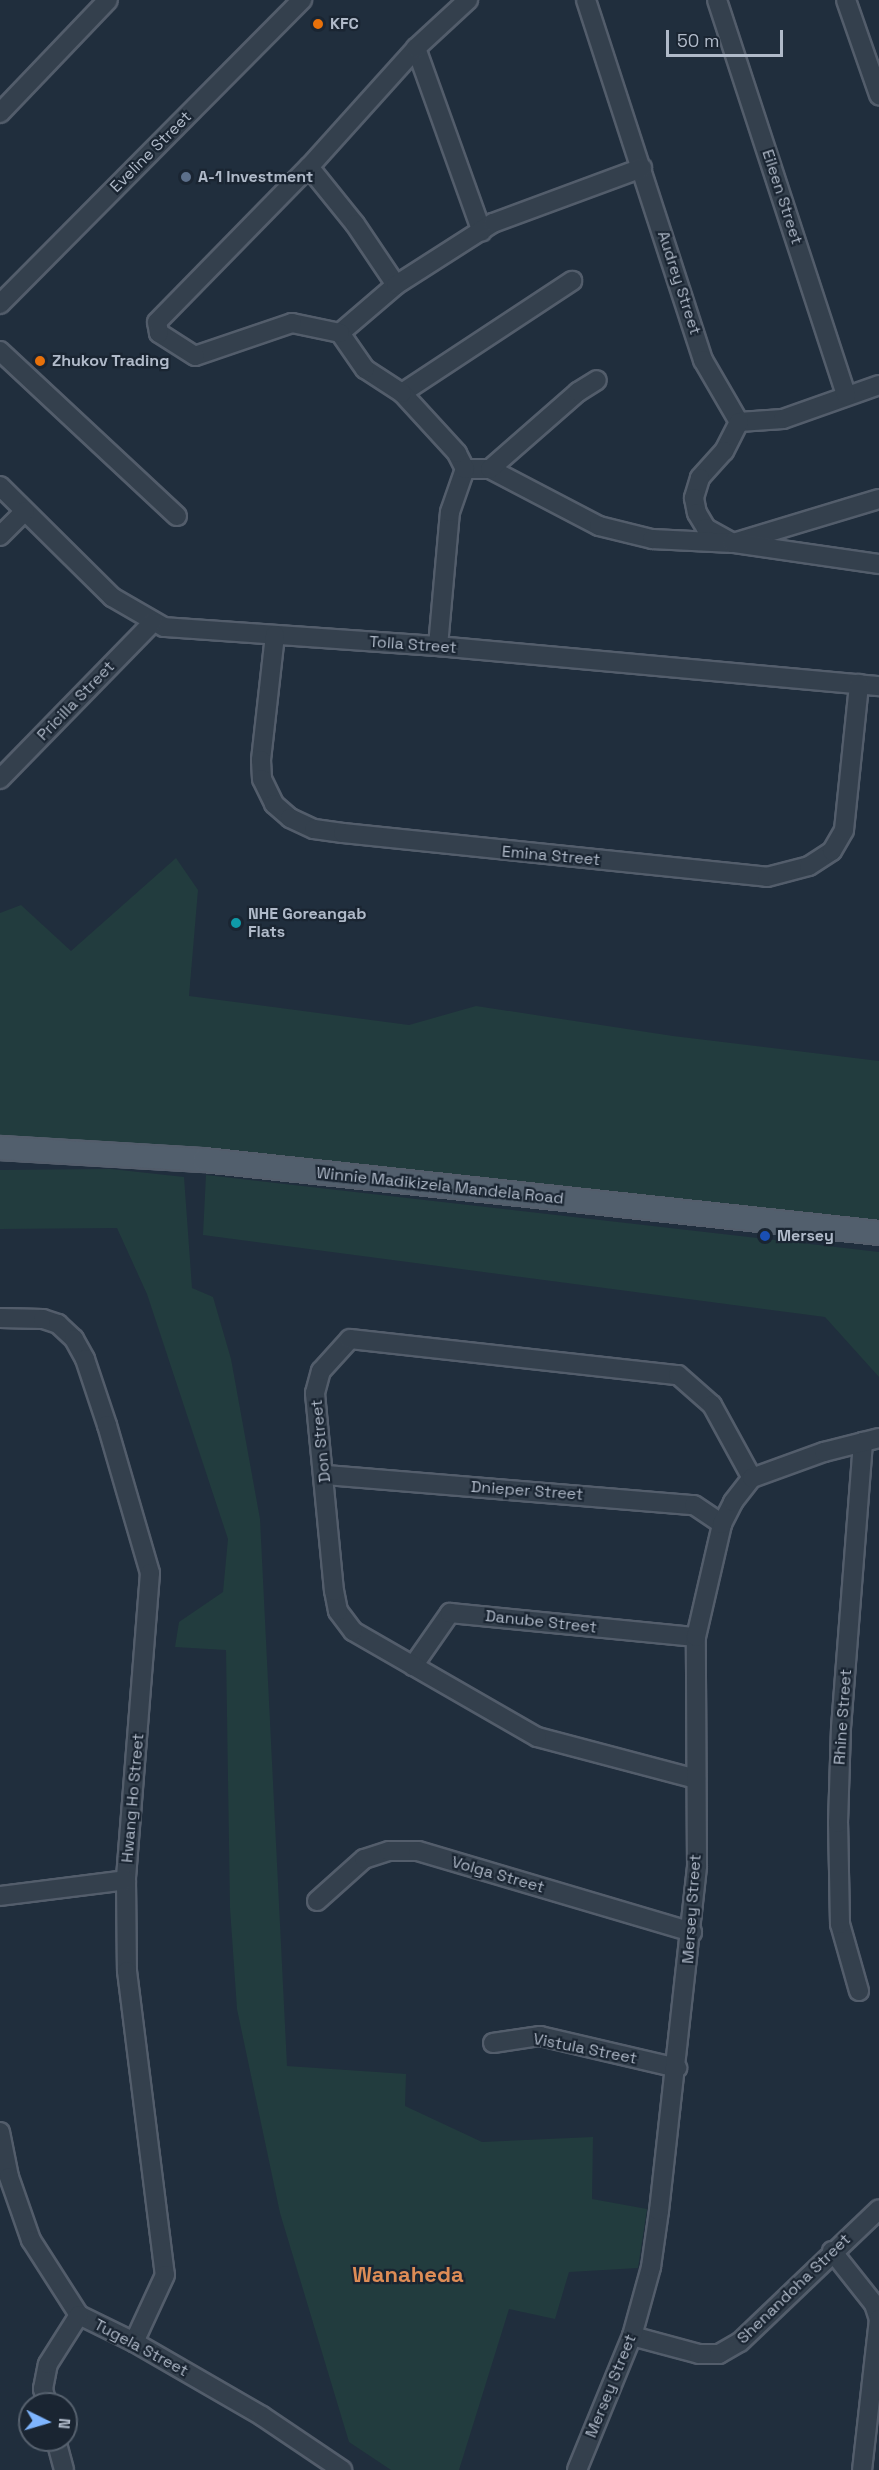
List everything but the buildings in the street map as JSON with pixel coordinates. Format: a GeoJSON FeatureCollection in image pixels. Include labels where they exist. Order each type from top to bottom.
{"type":"FeatureCollection","features":[{"type":"Feature","properties":{"kind":"main road","name":"Winnie Madikizela Mandela Road"},"geometry":{"type":"LineString","coordinates":[[0,1148],[204,1160],[879,1233]]}},
{"type":"Feature","properties":{"kind":"street"},"geometry":{"type":"LineString","coordinates":[[0,113],[108,0]]}},
{"type":"Feature","properties":{"kind":"street","name":"Eveline Street"},"geometry":{"type":"LineString","coordinates":[[0,304],[302,0]]}},
{"type":"Feature","properties":{"kind":"street"},"geometry":{"type":"LineString","coordinates":[[438,646],[450,512],[465,469],[457,453],[402,393],[365,369],[340,333],[292,323],[195,356],[157,330],[157,322],[209,266],[309,167],[416,48],[468,0]]}},
{"type":"Feature","properties":{"kind":"street","name":"Audrey Street"},"geometry":{"type":"LineString","coordinates":[[586,0],[703,360],[739,422]]}},
{"type":"Feature","properties":{"kind":"street","name":"Eileen Street"},"geometry":{"type":"LineString","coordinates":[[717,0],[846,394]]}},
{"type":"Feature","properties":{"kind":"street"},"geometry":{"type":"LineString","coordinates":[[846,0],[879,95]]}},
{"type":"Feature","properties":{"kind":"street"},"geometry":{"type":"LineString","coordinates":[[416,48],[482,232]]}},
{"type":"Feature","properties":{"kind":"street"},"geometry":{"type":"LineString","coordinates":[[309,167],[355,224],[396,285]]}},
{"type":"Feature","properties":{"kind":"street"},"geometry":{"type":"LineString","coordinates":[[340,333],[396,285],[482,232],[523,210],[642,168]]}},
{"type":"Feature","properties":{"kind":"street"},"geometry":{"type":"LineString","coordinates":[[402,393],[572,281]]}},
{"type":"Feature","properties":{"kind":"street"},"geometry":{"type":"LineString","coordinates":[[0,351],[177,516]]}},
{"type":"Feature","properties":{"kind":"street"},"geometry":{"type":"LineString","coordinates":[[490,469],[578,392],[597,380]]}},
{"type":"Feature","properties":{"kind":"street"},"geometry":{"type":"LineString","coordinates":[[879,385],[846,394],[783,419],[739,422],[724,451],[700,478],[694,498],[697,513],[706,528],[733,543],[879,499]]}},
{"type":"Feature","properties":{"kind":"street"},"geometry":{"type":"LineString","coordinates":[[465,469],[490,469],[599,526],[652,538],[733,543],[879,564]]}},
{"type":"Feature","properties":{"kind":"street","name":"Tolla Street"},"geometry":{"type":"LineString","coordinates":[[0,486],[112,597],[152,623],[191,632],[438,646],[879,686]]}},
{"type":"Feature","properties":{"kind":"street"},"geometry":{"type":"LineString","coordinates":[[0,536],[25,510]]}},
{"type":"Feature","properties":{"kind":"street","name":"Pricilla Street"},"geometry":{"type":"LineString","coordinates":[[0,779],[152,623]]}},
{"type":"Feature","properties":{"kind":"street","name":"Emina Street"},"geometry":{"type":"LineString","coordinates":[[275,635],[261,760],[262,779],[274,804],[290,818],[314,829],[334,832],[767,877],[809,866],[832,851],[844,830],[859,684]]}},
{"type":"Feature","properties":{"kind":"street","name":"Hwang Ho Street"},"geometry":{"type":"LineString","coordinates":[[0,1318],[43,1319],[58,1324],[74,1339],[86,1359],[148,1562],[149,1619],[126,1880],[132,2036],[165,2275],[134,2342]]}},
{"type":"Feature","properties":{"kind":"street","name":"Don Street"},"geometry":{"type":"LineString","coordinates":[[696,1779],[537,1737],[353,1631],[338,1611],[326,1475],[315,1393],[321,1371],[350,1339],[678,1375],[712,1405],[752,1478]]}},
{"type":"Feature","properties":{"kind":"street"},"geometry":{"type":"LineString","coordinates":[[752,1478],[871,1440]]}},
{"type":"Feature","properties":{"kind":"street","name":"Rhine Street"},"geometry":{"type":"LineString","coordinates":[[859,1990],[840,1924],[838,1823],[841,1728],[871,1440]]}},
{"type":"Feature","properties":{"kind":"street","name":"Dnieper Street"},"geometry":{"type":"LineString","coordinates":[[326,1475],[694,1505],[722,1524]]}},
{"type":"Feature","properties":{"kind":"street","name":"Mersey Street"},"geometry":{"type":"LineString","coordinates":[[577,2470],[632,2336],[651,2267],[677,2068],[697,1866],[696,1637],[722,1524],[733,1502],[752,1478]]}},
{"type":"Feature","properties":{"kind":"street","name":"Danube Street"},"geometry":{"type":"LineString","coordinates":[[413,1666],[450,1613],[696,1637]]}},
{"type":"Feature","properties":{"kind":"street","name":"Volga Street"},"geometry":{"type":"LineString","coordinates":[[317,1901],[364,1859],[389,1851],[418,1851],[692,1932]]}},
{"type":"Feature","properties":{"kind":"street"},"geometry":{"type":"LineString","coordinates":[[0,1896],[126,1880]]}},
{"type":"Feature","properties":{"kind":"street","name":"Vistula Street"},"geometry":{"type":"LineString","coordinates":[[493,2043],[540,2036],[677,2068]]}},
{"type":"Feature","properties":{"kind":"street","name":"Tugela Street"},"geometry":{"type":"LineString","coordinates":[[0,2132],[9,2177],[31,2240],[80,2315],[134,2342],[262,2416],[339,2469]]}},
{"type":"Feature","properties":{"kind":"street","name":"Shenandoha Street"},"geometry":{"type":"LineString","coordinates":[[632,2336],[699,2354],[719,2354],[740,2342],[832,2251],[879,2209]]}},
{"type":"Feature","properties":{"kind":"street"},"geometry":{"type":"LineString","coordinates":[[832,2251],[874,2304],[879,2319],[862,2470]]}},
{"type":"Feature","properties":{"kind":"street"},"geometry":{"type":"LineString","coordinates":[[44,2392],[48,2364],[80,2315]]}},
{"type":"Feature","properties":{"kind":"street"},"geometry":{"type":"LineString","coordinates":[[59,2452],[64,2470]]}},
{"type":"Feature","properties":{"kind":"green space"},"geometry":{"type":"Polygon","coordinates":[[[176,858],[198,890],[189,996],[409,1025],[476,1006],[673,1036],[879,1061],[879,1233],[0,1148],[0,913],[21,905],[71,951],[176,858]]]}},
{"type":"Feature","properties":{"kind":"green space"},"geometry":{"type":"Polygon","coordinates":[[[111,1169],[184,1177],[192,1288],[213,1297],[231,1359],[260,1519],[287,2066],[406,2074],[405,2106],[482,2142],[593,2137],[592,2199],[647,2209],[638,2268],[569,2272],[555,2319],[509,2309],[459,2470],[391,2470],[349,2442],[280,2213],[237,2009],[230,1908],[226,1650],[175,1647],[179,1622],[223,1592],[228,1539],[147,1294],[117,1228],[0,1229],[0,1170],[111,1169]]]}},
{"type":"Feature","properties":{"kind":"green space"},"geometry":{"type":"Polygon","coordinates":[[[206,1175],[879,1252],[879,1377],[825,1317],[203,1235],[206,1175]]]}},
{"type":"Feature","properties":{"kind":"place","name":"KFC"},"geometry":{"type":"Point","coordinates":[318,24]}},
{"type":"Feature","properties":{"kind":"place","name":"A-1 Investment"},"geometry":{"type":"Point","coordinates":[186,177]}},
{"type":"Feature","properties":{"kind":"place","name":"Zhukov Trading"},"geometry":{"type":"Point","coordinates":[40,361]}},
{"type":"Feature","properties":{"kind":"place","name":"NHE Goreangab Flats"},"geometry":{"type":"Point","coordinates":[236,923]}},
{"type":"Feature","properties":{"kind":"place","name":"Mersey"},"geometry":{"type":"Point","coordinates":[765,1236]}},
{"type":"Feature","properties":{"kind":"district","name":"Wanaheda"},"geometry":{"type":"Point","coordinates":[408,2275]}}]}
